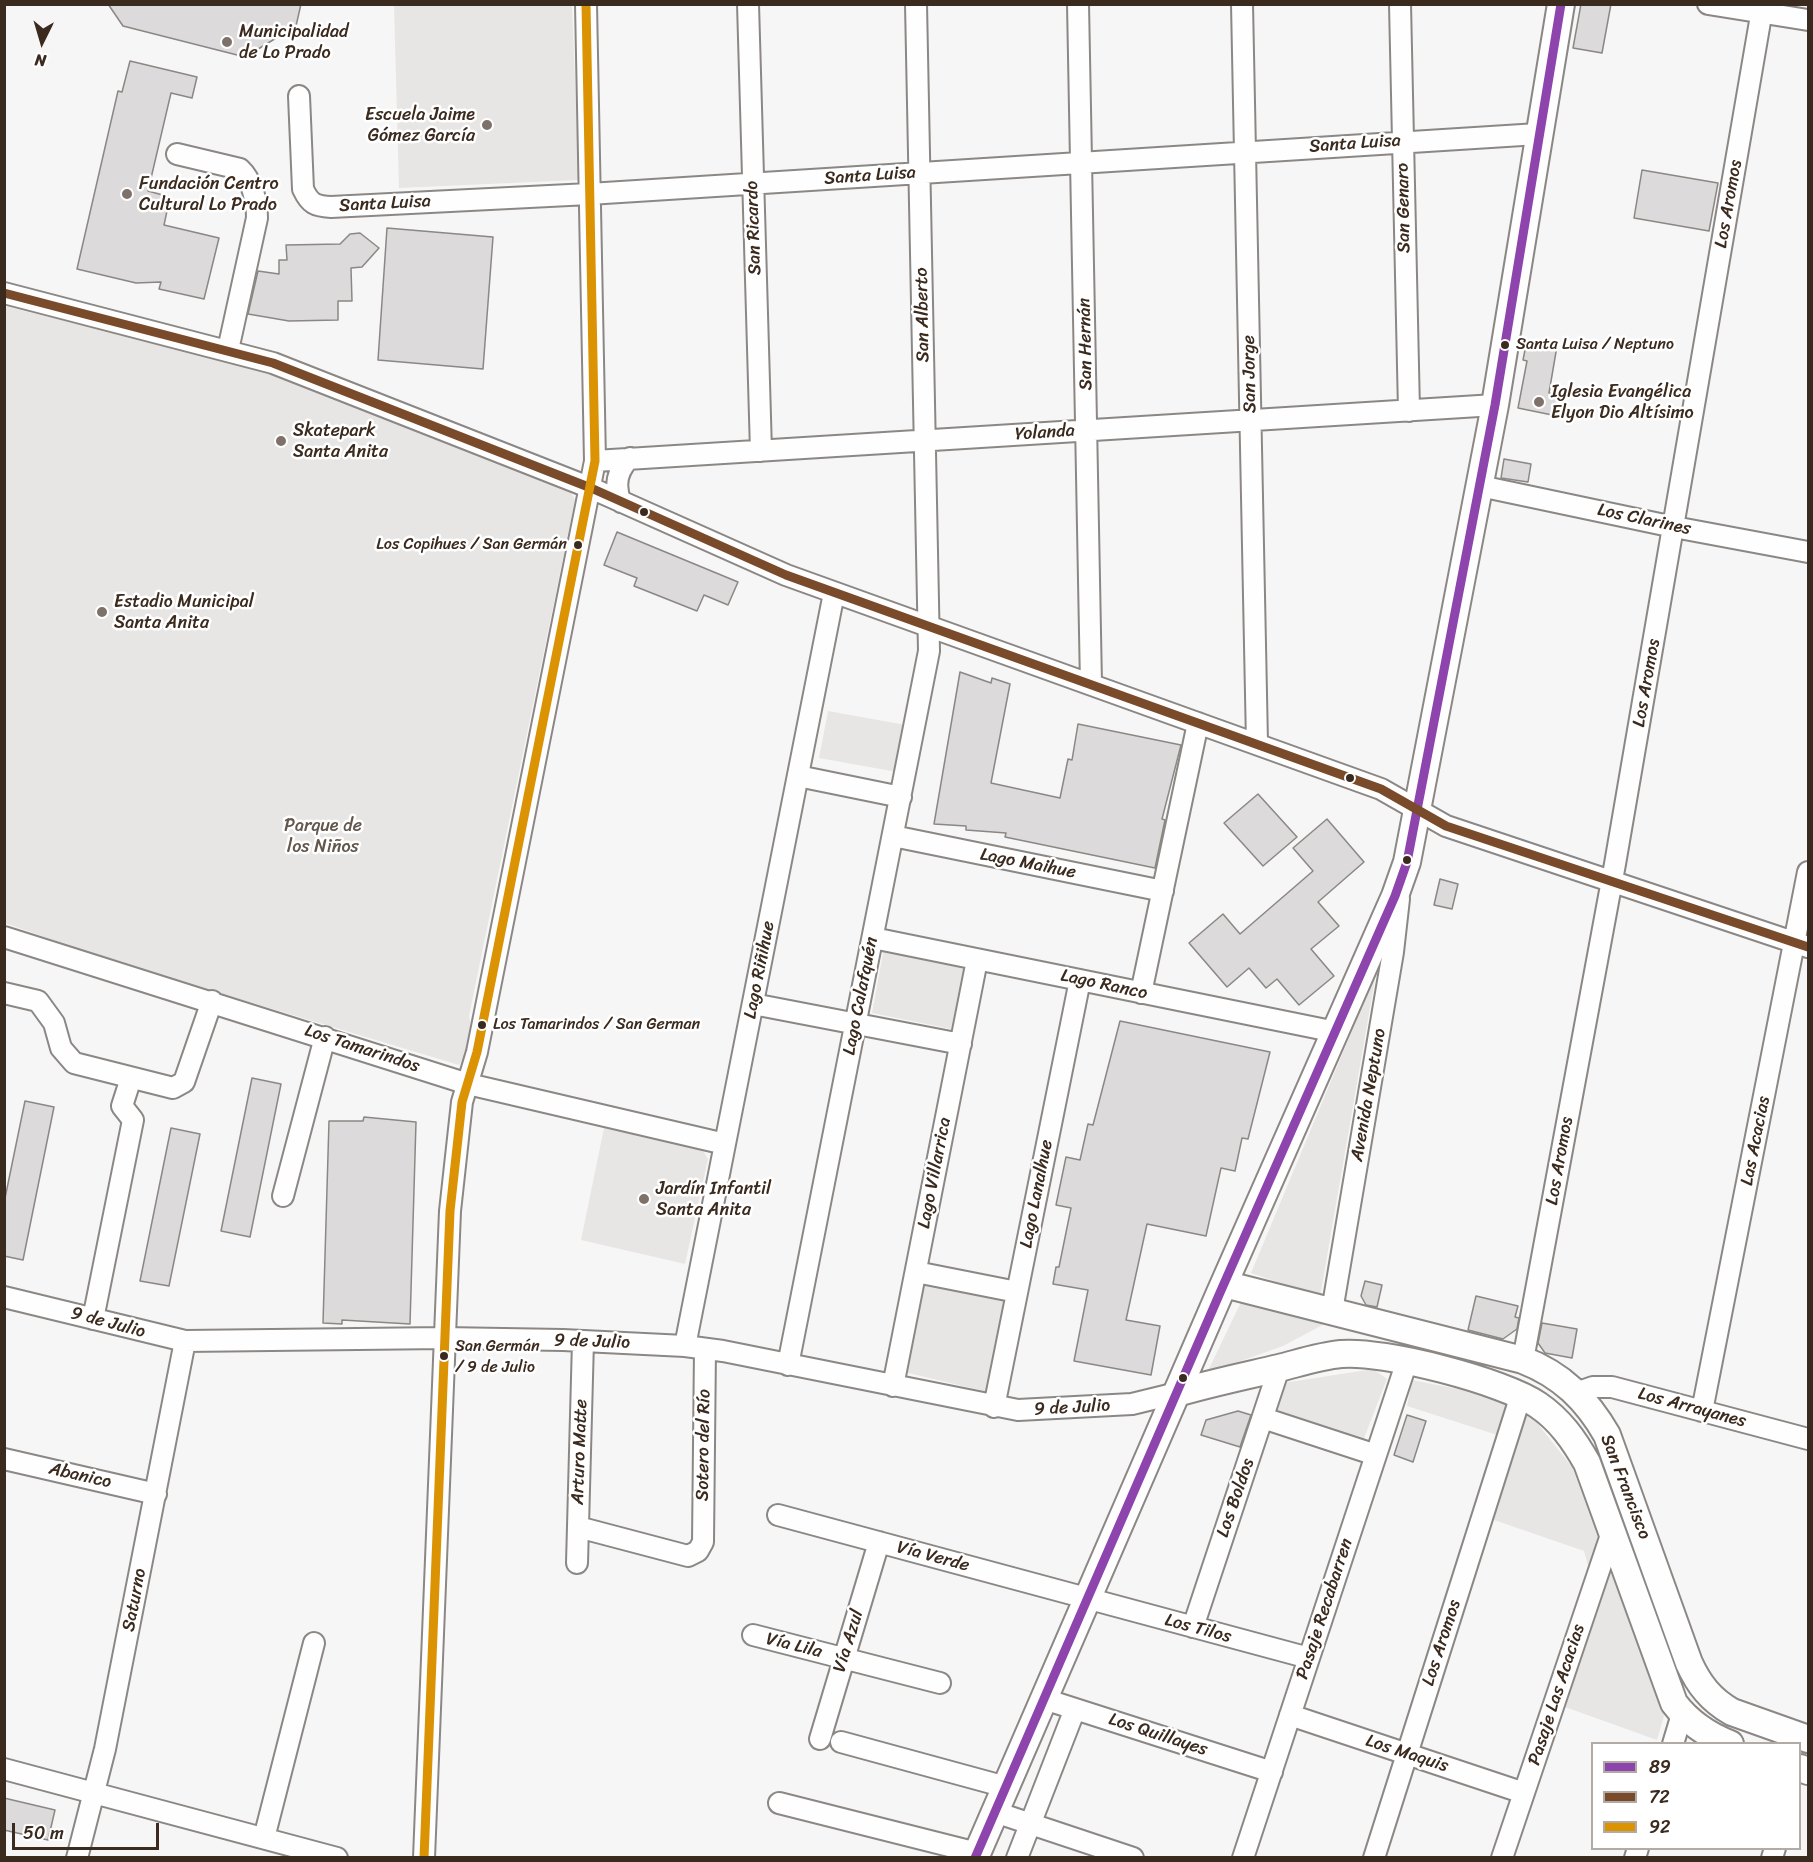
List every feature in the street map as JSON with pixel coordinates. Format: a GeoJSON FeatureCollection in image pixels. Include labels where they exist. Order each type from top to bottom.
{"type":"FeatureCollection","features":[{"type":"Feature","properties":{"kind":"main road","name":"Avenida Neptuno"},"geometry":{"type":"LineString","coordinates":[[976,1855],[1402,879],[1419,810],[1495,405],[1561,4]]}},
{"type":"Feature","properties":{"kind":"main road","name":"San Francisco"},"geometry":{"type":"LineString","coordinates":[[1224,1284],[1523,1360],[1551,1373],[1588,1405],[1607,1435],[1689,1663],[1701,1687],[1720,1706],[1732,1712],[1809,1739]]}},
{"type":"Feature","properties":{"kind":"main road","name":"San Francisco"},"geometry":{"type":"LineString","coordinates":[[1178,1394],[1279,1368],[1350,1354],[1373,1354],[1491,1384],[1521,1395],[1553,1416],[1578,1446],[1587,1463],[1668,1691],[1682,1714],[1702,1731],[1728,1742]]}},
{"type":"Feature","properties":{"kind":"street"},"geometry":{"type":"LineString","coordinates":[[424,1857],[450,1211],[462,1102],[468,1084],[595,462],[586,4]]}},
{"type":"Feature","properties":{"kind":"street","name":"San Ricardo"},"geometry":{"type":"LineString","coordinates":[[748,4],[761,451]]}},
{"type":"Feature","properties":{"kind":"street","name":"San Alberto"},"geometry":{"type":"LineString","coordinates":[[916,4],[929,626]]}},
{"type":"Feature","properties":{"kind":"street","name":"San Hernán"},"geometry":{"type":"LineString","coordinates":[[1077,4],[1083,162],[1091,684]]}},
{"type":"Feature","properties":{"kind":"street","name":"San Jorge"},"geometry":{"type":"LineString","coordinates":[[1242,4],[1257,744]]}},
{"type":"Feature","properties":{"kind":"street","name":"San Genaro"},"geometry":{"type":"LineString","coordinates":[[1400,4],[1409,411]]}},
{"type":"Feature","properties":{"kind":"street"},"geometry":{"type":"LineString","coordinates":[[1708,4],[1762,9],[1809,20]]}},
{"type":"Feature","properties":{"kind":"street","name":"Los Aromos"},"geometry":{"type":"LineString","coordinates":[[1523,1360],[1612,882],[1762,9]]}},
{"type":"Feature","properties":{"kind":"street","name":"Santa Luisa"},"geometry":{"type":"LineString","coordinates":[[299,96],[303,189],[308,200],[315,206],[589,194],[1538,134]]}},
{"type":"Feature","properties":{"kind":"street"},"geometry":{"type":"LineString","coordinates":[[177,154],[240,169],[247,175],[257,206],[257,218],[228,350]]}},
{"type":"Feature","properties":{"kind":"street"},"geometry":{"type":"LineString","coordinates":[[4,293],[273,363],[591,488],[786,575],[1387,791],[1446,826],[1802,945]]}},
{"type":"Feature","properties":{"kind":"street","name":"Yolanda"},"geometry":{"type":"LineString","coordinates":[[595,462],[1495,405]]}},
{"type":"Feature","properties":{"kind":"street"},"geometry":{"type":"LineString","coordinates":[[621,502],[617,478],[630,458]]}},
{"type":"Feature","properties":{"kind":"street","name":"Los Clarines"},"geometry":{"type":"LineString","coordinates":[[1480,486],[1674,527],[1809,552]]}},
{"type":"Feature","properties":{"kind":"street","name":"Lago Riñihue"},"geometry":{"type":"LineString","coordinates":[[695,1348],[725,1144],[834,593]]}},
{"type":"Feature","properties":{"kind":"street","name":"Lago Calafquén"},"geometry":{"type":"LineString","coordinates":[[788,1365],[930,651],[929,626]]}},
{"type":"Feature","properties":{"kind":"street"},"geometry":{"type":"LineString","coordinates":[[1141,993],[1198,723]]}},
{"type":"Feature","properties":{"kind":"street"},"geometry":{"type":"LineString","coordinates":[[798,776],[901,797]]}},
{"type":"Feature","properties":{"kind":"street","name":"Lago Maihue"},"geometry":{"type":"LineString","coordinates":[[893,836],[1163,891]]}},
{"type":"Feature","properties":{"kind":"street","name":"Las Acacias"},"geometry":{"type":"LineString","coordinates":[[1702,1411],[1802,945],[1809,872]]}},
{"type":"Feature","properties":{"kind":"street","name":"Avenida Neptuno"},"geometry":{"type":"LineString","coordinates":[[1332,1311],[1393,952],[1402,879]]}},
{"type":"Feature","properties":{"kind":"street","name":"Los Tamarindos"},"geometry":{"type":"LineString","coordinates":[[4,937],[325,1036],[468,1084],[725,1144]]}},
{"type":"Feature","properties":{"kind":"street","name":"Lago Ranco"},"geometry":{"type":"LineString","coordinates":[[873,938],[1336,1032]]}},
{"type":"Feature","properties":{"kind":"street","name":"Lago Villarrica"},"geometry":{"type":"LineString","coordinates":[[893,1386],[977,960]]}},
{"type":"Feature","properties":{"kind":"street","name":"Lago Lanalhue"},"geometry":{"type":"LineString","coordinates":[[994,1407],[1080,980]]}},
{"type":"Feature","properties":{"kind":"street"},"geometry":{"type":"LineString","coordinates":[[4,993],[38,1001],[54,1023],[61,1048],[74,1063],[173,1088],[184,1082],[212,1001]]}},
{"type":"Feature","properties":{"kind":"street"},"geometry":{"type":"LineString","coordinates":[[753,1004],[961,1044]]}},
{"type":"Feature","properties":{"kind":"street"},"geometry":{"type":"LineString","coordinates":[[283,1196],[325,1036]]}},
{"type":"Feature","properties":{"kind":"street"},"geometry":{"type":"LineString","coordinates":[[93,1318],[134,1120],[122,1106],[131,1078]]}},
{"type":"Feature","properties":{"kind":"street"},"geometry":{"type":"LineString","coordinates":[[916,1272],[1017,1292]]}},
{"type":"Feature","properties":{"kind":"street","name":"9 de Julio"},"geometry":{"type":"LineString","coordinates":[[4,1297],[185,1341],[444,1338],[583,1341],[695,1348],[994,1407],[1042,1410],[1132,1404],[1178,1394]]}},
{"type":"Feature","properties":{"kind":"street","name":"Saturno"},"geometry":{"type":"LineString","coordinates":[[77,1857],[94,1791],[156,1494],[185,1341]]}},
{"type":"Feature","properties":{"kind":"street","name":"Arturo Matte"},"geometry":{"type":"LineString","coordinates":[[577,1563],[583,1341]]}},
{"type":"Feature","properties":{"kind":"street","name":"Sotero del Río"},"geometry":{"type":"LineString","coordinates":[[578,1527],[688,1556],[698,1551],[703,1542],[695,1348]]}},
{"type":"Feature","properties":{"kind":"street","name":"Pasaje Recabarren"},"geometry":{"type":"LineString","coordinates":[[1243,1857],[1407,1361]]}},
{"type":"Feature","properties":{"kind":"street","name":"Los Boldos"},"geometry":{"type":"LineString","coordinates":[[1192,1627],[1279,1368]]}},
{"type":"Feature","properties":{"kind":"street","name":"Los Arrayanes"},"geometry":{"type":"LineString","coordinates":[[1576,1393],[1593,1387],[1612,1387],[1809,1438]]}},
{"type":"Feature","properties":{"kind":"street","name":"Los Aromos"},"geometry":{"type":"LineString","coordinates":[[1374,1857],[1521,1395]]}},
{"type":"Feature","properties":{"kind":"street"},"geometry":{"type":"LineString","coordinates":[[1263,1418],[1376,1455]]}},
{"type":"Feature","properties":{"kind":"street","name":"Abanico"},"geometry":{"type":"LineString","coordinates":[[5,1460],[156,1494]]}},
{"type":"Feature","properties":{"kind":"street","name":"Vía Verde"},"geometry":{"type":"LineString","coordinates":[[778,1515],[1088,1599]]}},
{"type":"Feature","properties":{"kind":"street","name":"Pasaje Las Acacias"},"geometry":{"type":"LineString","coordinates":[[1502,1857],[1612,1532]]}},
{"type":"Feature","properties":{"kind":"street","name":"Vía Azul"},"geometry":{"type":"LineString","coordinates":[[820,1739],[879,1542]]}},
{"type":"Feature","properties":{"kind":"street","name":"Los Tilos"},"geometry":{"type":"LineString","coordinates":[[1088,1599],[1309,1658]]}},
{"type":"Feature","properties":{"kind":"street","name":"Vía Lila"},"geometry":{"type":"LineString","coordinates":[[753,1635],[940,1683]]}},
{"type":"Feature","properties":{"kind":"street"},"geometry":{"type":"LineString","coordinates":[[264,1838],[314,1643]]}},
{"type":"Feature","properties":{"kind":"street","name":"Los Quillayes"},"geometry":{"type":"LineString","coordinates":[[1044,1699],[1272,1772]]}},
{"type":"Feature","properties":{"kind":"street"},"geometry":{"type":"LineString","coordinates":[[1017,1857],[1075,1709]]}},
{"type":"Feature","properties":{"kind":"street"},"geometry":{"type":"LineString","coordinates":[[1673,1742],[1682,1714]]}},
{"type":"Feature","properties":{"kind":"street","name":"Los Maquis"},"geometry":{"type":"LineString","coordinates":[[1290,1715],[1524,1793]]}},
{"type":"Feature","properties":{"kind":"street"},"geometry":{"type":"LineString","coordinates":[[842,1742],[1006,1787]]}},
{"type":"Feature","properties":{"kind":"street"},"geometry":{"type":"LineString","coordinates":[[4,1769],[337,1857]]}},
{"type":"Feature","properties":{"kind":"street"},"geometry":{"type":"LineString","coordinates":[[779,1803],[976,1855]]}},
{"type":"Feature","properties":{"kind":"street"},"geometry":{"type":"LineString","coordinates":[[995,1812],[1133,1857]]}},
{"type":"Feature","properties":{"kind":"shaded area","name":"Escuela Jaime Gómez García"},"geometry":{"type":"Polygon","coordinates":[[[394,5],[572,5],[579,180],[399,188],[394,5]]]}},
{"type":"Feature","properties":{"kind":"shaded area","name":"Jardín Infantil Santa Anita"},"geometry":{"type":"Polygon","coordinates":[[[604,1128],[702,1149],[708,1159],[685,1264],[581,1240],[604,1128]]]}},
{"type":"Feature","properties":{"kind":"shaded area"},"geometry":{"type":"Polygon","coordinates":[[[1373,1369],[1387,1379],[1363,1441],[1276,1414],[1283,1383],[1373,1369]]]}},
{"type":"Feature","properties":{"kind":"green space","name":"Parque de los Niños"},"geometry":{"type":"Polygon","coordinates":[[[4,306],[256,368],[568,487],[575,500],[469,1016],[470,1042],[459,1065],[113,961],[5,923],[4,306]]]}},
{"type":"Feature","properties":{"kind":"green space"},"geometry":{"type":"Polygon","coordinates":[[[828,711],[906,725],[897,772],[819,758],[828,711]]]}},
{"type":"Feature","properties":{"kind":"green space"},"geometry":{"type":"Polygon","coordinates":[[[884,948],[969,965],[956,1030],[872,1013],[884,948]]]}},
{"type":"Feature","properties":{"kind":"green space"},"geometry":{"type":"Polygon","coordinates":[[[1376,973],[1320,1297],[1251,1273],[1376,973]]]}},
{"type":"Feature","properties":{"kind":"green space"},"geometry":{"type":"Polygon","coordinates":[[[924,1280],[1012,1297],[992,1393],[904,1372],[924,1280]]]}},
{"type":"Feature","properties":{"kind":"green space"},"geometry":{"type":"Polygon","coordinates":[[[1242,1300],[1332,1320],[1283,1346],[1207,1373],[1242,1300]]]}},
{"type":"Feature","properties":{"kind":"green space"},"geometry":{"type":"Polygon","coordinates":[[[1412,1380],[1498,1397],[1534,1419],[1572,1467],[1651,1681],[1666,1709],[1657,1740],[1565,1707],[1596,1595],[1584,1551],[1494,1520],[1516,1441],[1407,1406],[1412,1380]]]}},
{"type":"Feature","properties":{"kind":"building","name":"Municipalidad de Lo Prado"},"geometry":{"type":"Polygon","coordinates":[[[108,4],[301,4],[296,26],[245,57],[123,26],[108,4]]]}},
{"type":"Feature","properties":{"kind":"building"},"geometry":{"type":"Polygon","coordinates":[[[1581,4],[1611,4],[1602,53],[1573,48],[1581,4]]]}},
{"type":"Feature","properties":{"kind":"building","name":"Fundación Centro Cultural Lo Prado"},"geometry":{"type":"Polygon","coordinates":[[[130,61],[197,77],[192,98],[171,93],[148,191],[170,197],[164,225],[219,238],[204,299],[159,289],[161,282],[136,283],[77,269],[118,91],[122,92],[130,61]]]}},
{"type":"Feature","properties":{"kind":"building"},"geometry":{"type":"Polygon","coordinates":[[[1642,170],[1718,183],[1709,231],[1634,218],[1642,170]]]}},
{"type":"Feature","properties":{"kind":"building"},"geometry":{"type":"Polygon","coordinates":[[[387,228],[493,237],[483,369],[378,360],[387,228]]]}},
{"type":"Feature","properties":{"kind":"building"},"geometry":{"type":"Polygon","coordinates":[[[360,233],[379,248],[362,267],[351,268],[352,301],[338,301],[338,320],[289,321],[248,314],[258,271],[279,274],[279,260],[287,260],[286,245],[340,244],[350,234],[360,233]]]}},
{"type":"Feature","properties":{"kind":"building"},"geometry":{"type":"Polygon","coordinates":[[[1527,340],[1557,346],[1549,393],[1561,396],[1557,416],[1518,408],[1527,361],[1523,360],[1527,340]]]}},
{"type":"Feature","properties":{"kind":"building"},"geometry":{"type":"Polygon","coordinates":[[[1504,459],[1531,464],[1528,482],[1501,478],[1504,459]]]}},
{"type":"Feature","properties":{"kind":"building"},"geometry":{"type":"Polygon","coordinates":[[[617,532],[738,582],[728,605],[704,595],[697,611],[634,586],[637,578],[604,565],[617,532]]]}},
{"type":"Feature","properties":{"kind":"building"},"geometry":{"type":"Polygon","coordinates":[[[960,672],[991,683],[992,678],[1010,684],[991,783],[1060,798],[1068,759],[1072,760],[1078,724],[1181,745],[1162,819],[1165,820],[1155,868],[1005,837],[1006,833],[966,830],[966,826],[934,824],[960,672]]]}},
{"type":"Feature","properties":{"kind":"building"},"geometry":{"type":"Polygon","coordinates":[[[1258,794],[1297,837],[1263,866],[1224,823],[1258,794]]]}},
{"type":"Feature","properties":{"kind":"building"},"geometry":{"type":"Polygon","coordinates":[[[1327,819],[1364,862],[1318,902],[1339,926],[1311,949],[1334,976],[1299,1005],[1277,979],[1266,988],[1249,968],[1227,987],[1189,943],[1223,914],[1240,934],[1313,871],[1293,848],[1327,819]]]}},
{"type":"Feature","properties":{"kind":"building"},"geometry":{"type":"Polygon","coordinates":[[[1440,879],[1458,884],[1452,909],[1434,905],[1440,879]]]}},
{"type":"Feature","properties":{"kind":"building"},"geometry":{"type":"Polygon","coordinates":[[[1120,1021],[1270,1052],[1248,1139],[1242,1138],[1235,1171],[1221,1168],[1206,1236],[1147,1224],[1126,1320],[1160,1326],[1151,1375],[1074,1361],[1088,1290],[1053,1284],[1056,1267],[1059,1267],[1071,1208],[1056,1205],[1066,1157],[1080,1160],[1088,1124],[1093,1125],[1120,1021]]]}},
{"type":"Feature","properties":{"kind":"building"},"geometry":{"type":"Polygon","coordinates":[[[252,1078],[281,1084],[250,1237],[221,1231],[252,1078]]]}},
{"type":"Feature","properties":{"kind":"building"},"geometry":{"type":"Polygon","coordinates":[[[25,1101],[54,1107],[23,1260],[4,1256],[4,1203],[25,1101]]]}},
{"type":"Feature","properties":{"kind":"building"},"geometry":{"type":"Polygon","coordinates":[[[364,1117],[416,1122],[410,1324],[342,1320],[342,1324],[323,1323],[329,1121],[363,1121],[364,1117]]]}},
{"type":"Feature","properties":{"kind":"building"},"geometry":{"type":"Polygon","coordinates":[[[171,1128],[200,1134],[169,1286],[140,1281],[171,1128]]]}},
{"type":"Feature","properties":{"kind":"building"},"geometry":{"type":"Polygon","coordinates":[[[1365,1281],[1382,1285],[1377,1307],[1366,1305],[1361,1296],[1365,1281]]]}},
{"type":"Feature","properties":{"kind":"building"},"geometry":{"type":"Polygon","coordinates":[[[1476,1296],[1518,1306],[1515,1317],[1519,1318],[1517,1329],[1503,1339],[1468,1330],[1476,1296]]]}},
{"type":"Feature","properties":{"kind":"building"},"geometry":{"type":"Polygon","coordinates":[[[1542,1323],[1577,1329],[1572,1358],[1545,1353],[1538,1343],[1542,1323]]]}},
{"type":"Feature","properties":{"kind":"building"},"geometry":{"type":"Polygon","coordinates":[[[1238,1411],[1251,1415],[1240,1447],[1201,1435],[1206,1420],[1238,1411]]]}},
{"type":"Feature","properties":{"kind":"building"},"geometry":{"type":"Polygon","coordinates":[[[1407,1415],[1426,1421],[1413,1462],[1394,1455],[1407,1415]]]}},
{"type":"Feature","properties":{"kind":"building"},"geometry":{"type":"Polygon","coordinates":[[[4,1798],[55,1810],[48,1840],[4,1830],[4,1798]]]}},
{"type":"Feature","properties":{"kind":"transit line","name":"92"},"geometry":{"type":"LineString","coordinates":[[424,1858],[450,1211],[462,1102],[477,1052],[595,461],[586,4]]}},
{"type":"Feature","properties":{"kind":"transit line","name":"89"},"geometry":{"type":"LineString","coordinates":[[975,1858],[1395,896],[1407,862],[1495,405],[1561,4]]}},
{"type":"Feature","properties":{"kind":"transit line","name":"72"},"geometry":{"type":"LineString","coordinates":[[4,293],[273,363],[591,488],[786,575],[1381,789],[1446,826],[1808,947]]}},
{"type":"Feature","properties":{"kind":"place","name":"Municipalidad de Lo Prado"},"geometry":{"type":"Point","coordinates":[227,42]}},
{"type":"Feature","properties":{"kind":"place","name":"Escuela Jaime Gómez García"},"geometry":{"type":"Point","coordinates":[487,125]}},
{"type":"Feature","properties":{"kind":"place","name":"Fundación Centro Cultural Lo Prado"},"geometry":{"type":"Point","coordinates":[127,194]}},
{"type":"Feature","properties":{"kind":"place","name":"Santa Luisa / Neptuno"},"geometry":{"type":"Point","coordinates":[1505,345]}},
{"type":"Feature","properties":{"kind":"place","name":"Iglesia Evangélica Elyon Dio Altísimo"},"geometry":{"type":"Point","coordinates":[1539,402]}},
{"type":"Feature","properties":{"kind":"place","name":"Skatepark Santa Anita"},"geometry":{"type":"Point","coordinates":[281,441]}},
{"type":"Feature","properties":{"kind":"place","name":"Los Copihues / San Germán"},"geometry":{"type":"Point","coordinates":[578,545]}},
{"type":"Feature","properties":{"kind":"place","name":"Estadio Municipal Santa Anita"},"geometry":{"type":"Point","coordinates":[102,612]}},
{"type":"Feature","properties":{"kind":"place","name":"Los Tamarindos / San German"},"geometry":{"type":"Point","coordinates":[482,1025]}},
{"type":"Feature","properties":{"kind":"place","name":"Jardín Infantil Santa Anita"},"geometry":{"type":"Point","coordinates":[644,1199]}},
{"type":"Feature","properties":{"kind":"place","name":"San Germán / 9 de Julio"},"geometry":{"type":"Point","coordinates":[444,1356]}}]}
